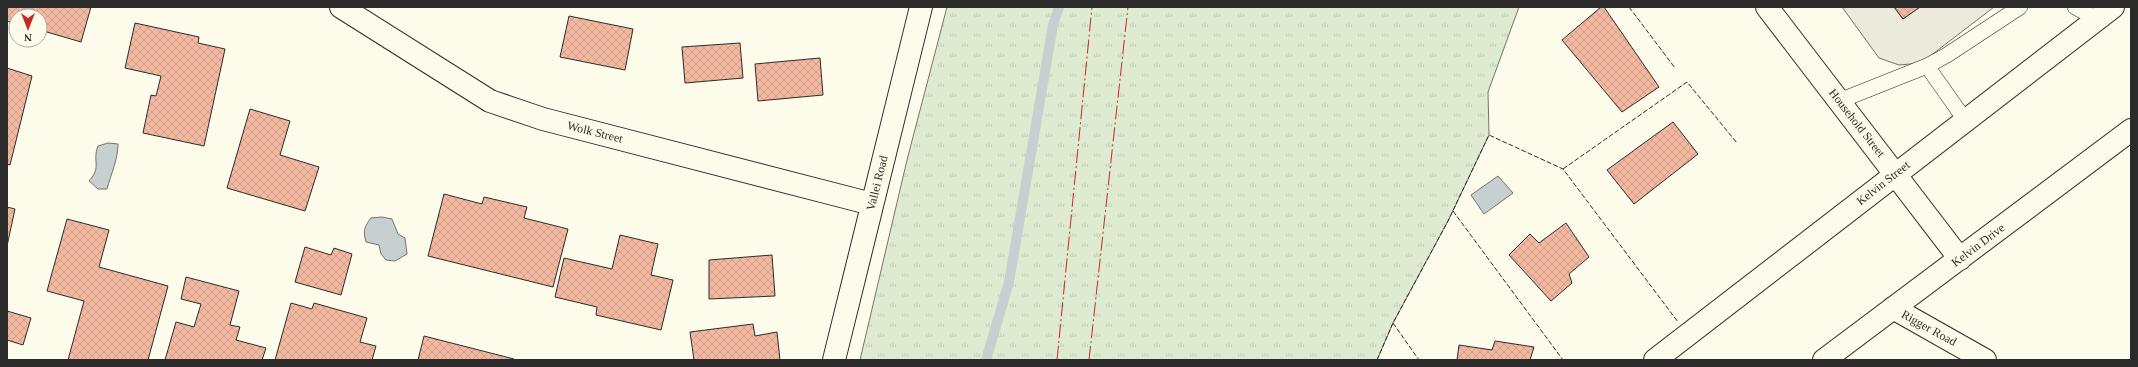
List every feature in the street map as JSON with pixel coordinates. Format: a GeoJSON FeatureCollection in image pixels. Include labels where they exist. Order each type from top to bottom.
{"type":"FeatureCollection","features":[{"type":"Feature","properties":{"kind":"street","name":"Wolk Street"},"geometry":{"type":"LineString","coordinates":[[341,7],[490,101],[543,119],[872,204]]}},
{"type":"Feature","properties":{"kind":"street","name":"Vallei Road"},"geometry":{"type":"LineString","coordinates":[[834,360],[921,7]]}},
{"type":"Feature","properties":{"kind":"street","name":"Household Street"},"geometry":{"type":"LineString","coordinates":[[1767,7],[1960,259]]}},
{"type":"Feature","properties":{"kind":"street","name":"Kelvin Street"},"geometry":{"type":"LineString","coordinates":[[1655,360],[1895,173],[2105,13]]}},
{"type":"Feature","properties":{"kind":"street","name":"Kelvin Drive"},"geometry":{"type":"LineString","coordinates":[[1824,360],[2131,130]]}},
{"type":"Feature","properties":{"kind":"street","name":"Rigger Road"},"geometry":{"type":"LineString","coordinates":[[1893,308],[1985,360]]}},
{"type":"Feature","properties":{"kind":"lane"},"geometry":{"type":"LineString","coordinates":[[1839,101],[1927,66],[1947,55],[2020,7]]}},
{"type":"Feature","properties":{"kind":"lane"},"geometry":{"type":"LineString","coordinates":[[2075,7],[2105,13]]}},
{"type":"Feature","properties":{"kind":"lane"},"geometry":{"type":"LineString","coordinates":[[1927,66],[1965,120]]}},
{"type":"Feature","properties":{"kind":"green space"},"geometry":{"type":"Polygon","coordinates":[[[947,7],[1519,7],[1488,92],[1489,135],[1448,221],[1393,323],[1377,360],[860,360],[907,160],[947,7]]]}},
{"type":"Feature","properties":{"kind":"shaded area"},"geometry":{"type":"Polygon","coordinates":[[[1842,7],[1894,7],[1903,19],[1920,7],[1994,7],[1921,63],[1899,65],[1879,58],[1842,7]]]}},
{"type":"Feature","properties":{"kind":"shaded area"},"geometry":{"type":"Polygon","coordinates":[[[108,143],[118,144],[117,155],[107,189],[98,189],[89,181],[95,172],[96,151],[98,146],[108,143]]]}},
{"type":"Feature","properties":{"kind":"shaded area"},"geometry":{"type":"Polygon","coordinates":[[[1498,176],[1513,193],[1484,214],[1471,195],[1498,176]]]}},
{"type":"Feature","properties":{"kind":"shaded area"},"geometry":{"type":"Polygon","coordinates":[[[382,217],[392,219],[398,234],[405,238],[407,254],[395,261],[386,260],[381,254],[379,245],[366,242],[365,229],[369,221],[371,218],[382,217]]]}},
{"type":"Feature","properties":{"kind":"building"},"geometry":{"type":"Polygon","coordinates":[[[7,7],[91,7],[81,42],[48,32],[48,8],[8,8],[7,21],[7,7]]]}},
{"type":"Feature","properties":{"kind":"building"},"geometry":{"type":"Polygon","coordinates":[[[1601,7],[1604,7],[1659,87],[1622,112],[1562,40],[1601,7]]]}},
{"type":"Feature","properties":{"kind":"building"},"geometry":{"type":"Polygon","coordinates":[[[1894,7],[1920,7],[1903,19],[1894,7]]]}},
{"type":"Feature","properties":{"kind":"building"},"geometry":{"type":"Polygon","coordinates":[[[569,16],[633,29],[625,70],[560,57],[569,16]]]}},
{"type":"Feature","properties":{"kind":"building"},"geometry":{"type":"Polygon","coordinates":[[[135,23],[199,37],[198,43],[225,49],[204,146],[143,133],[151,95],[156,96],[161,76],[125,68],[135,23]]]}},
{"type":"Feature","properties":{"kind":"building"},"geometry":{"type":"Polygon","coordinates":[[[740,43],[743,78],[685,83],[682,47],[740,43]]]}},
{"type":"Feature","properties":{"kind":"building"},"geometry":{"type":"Polygon","coordinates":[[[820,58],[823,95],[758,101],[755,64],[820,58]]]}},
{"type":"Feature","properties":{"kind":"building"},"geometry":{"type":"Polygon","coordinates":[[[7,68],[32,76],[10,165],[7,164],[7,68]]]}},
{"type":"Feature","properties":{"kind":"building"},"geometry":{"type":"Polygon","coordinates":[[[250,109],[290,121],[280,155],[319,167],[305,211],[227,188],[250,109]]]}},
{"type":"Feature","properties":{"kind":"building"},"geometry":{"type":"Polygon","coordinates":[[[1673,122],[1698,154],[1634,204],[1607,170],[1673,122]]]}},
{"type":"Feature","properties":{"kind":"building"},"geometry":{"type":"Polygon","coordinates":[[[444,194],[482,204],[484,197],[527,207],[524,218],[568,229],[553,287],[428,256],[444,194]]]}},
{"type":"Feature","properties":{"kind":"building"},"geometry":{"type":"Polygon","coordinates":[[[7,207],[15,209],[7,246],[7,207]]]}},
{"type":"Feature","properties":{"kind":"building"},"geometry":{"type":"Polygon","coordinates":[[[67,219],[109,230],[99,267],[168,286],[148,360],[68,360],[84,301],[47,291],[67,219]]]}},
{"type":"Feature","properties":{"kind":"building"},"geometry":{"type":"Polygon","coordinates":[[[1566,223],[1589,257],[1569,274],[1572,283],[1551,301],[1509,255],[1530,234],[1539,243],[1566,223]]]}},
{"type":"Feature","properties":{"kind":"building"},"geometry":{"type":"Polygon","coordinates":[[[620,235],[658,244],[651,275],[673,280],[661,330],[596,315],[597,307],[555,297],[564,258],[612,269],[620,235]]]}},
{"type":"Feature","properties":{"kind":"building"},"geometry":{"type":"Polygon","coordinates":[[[305,247],[331,255],[334,248],[352,254],[341,295],[295,282],[305,247]]]}},
{"type":"Feature","properties":{"kind":"building"},"geometry":{"type":"Polygon","coordinates":[[[772,255],[775,296],[709,299],[709,260],[772,255]]]}},
{"type":"Feature","properties":{"kind":"building"},"geometry":{"type":"Polygon","coordinates":[[[186,277],[239,291],[230,325],[240,327],[236,340],[266,348],[262,360],[165,360],[176,322],[194,327],[201,304],[181,299],[186,277]]]}},
{"type":"Feature","properties":{"kind":"building"},"geometry":{"type":"Polygon","coordinates":[[[291,303],[312,309],[314,303],[367,318],[360,342],[376,346],[372,360],[275,360],[291,303]]]}},
{"type":"Feature","properties":{"kind":"building"},"geometry":{"type":"Polygon","coordinates":[[[7,311],[31,318],[23,345],[7,340],[7,311]]]}},
{"type":"Feature","properties":{"kind":"building"},"geometry":{"type":"Polygon","coordinates":[[[753,324],[755,336],[777,332],[780,360],[694,360],[690,332],[753,324]]]}},
{"type":"Feature","properties":{"kind":"building"},"geometry":{"type":"Polygon","coordinates":[[[424,336],[514,359],[418,360],[424,336]]]}},
{"type":"Feature","properties":{"kind":"building"},"geometry":{"type":"Polygon","coordinates":[[[1495,341],[1534,347],[1530,360],[1457,360],[1459,345],[1492,350],[1495,341]]]}},
{"type":"Feature","properties":{"kind":"waterway"},"geometry":{"type":"LineString","coordinates":[[986,360],[1009,282],[1053,25],[1059,7]]}},
{"type":"Feature","properties":{"kind":"fence"},"geometry":{"type":"LineString","coordinates":[[1629,7],[1675,68]]}},
{"type":"Feature","properties":{"kind":"fence"},"geometry":{"type":"LineString","coordinates":[[1563,169],[1687,82],[1737,143]]}},
{"type":"Feature","properties":{"kind":"fence"},"geometry":{"type":"LineString","coordinates":[[1377,360],[1393,323],[1448,221],[1489,135],[1563,169],[1678,322]]}},
{"type":"Feature","properties":{"kind":"fence"},"geometry":{"type":"LineString","coordinates":[[1453,211],[1563,360]]}},
{"type":"Feature","properties":{"kind":"fence"},"geometry":{"type":"LineString","coordinates":[[1393,323],[1419,360]]}},
{"type":"Feature","properties":{"kind":"power"},"geometry":{"type":"LineString","coordinates":[[1057,360],[1092,7]]}},
{"type":"Feature","properties":{"kind":"power"},"geometry":{"type":"LineString","coordinates":[[1089,360],[1128,7]]}}]}
